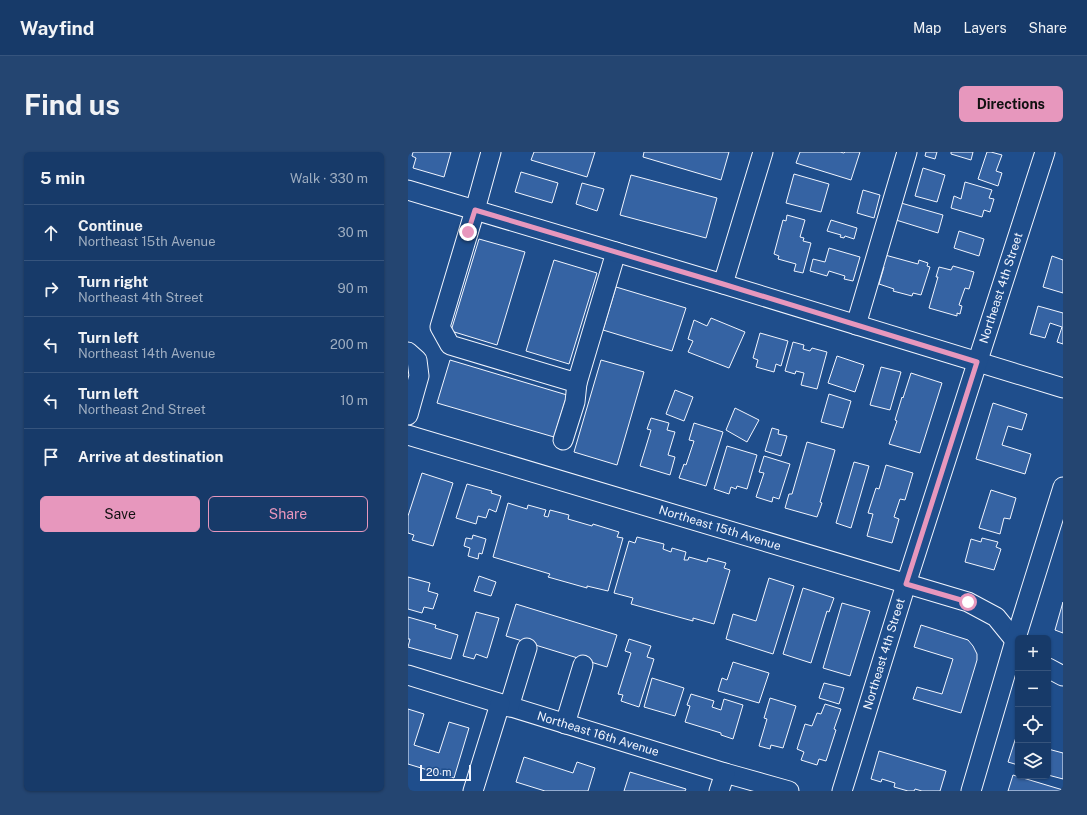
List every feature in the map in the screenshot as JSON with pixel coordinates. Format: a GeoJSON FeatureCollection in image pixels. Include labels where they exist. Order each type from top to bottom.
{"type":"FeatureCollection","features":[{"type":"Feature","properties":{"kind":"street"},"geometry":{"type":"LineString","coordinates":[[491,152],[440,327],[450,345],[577,383]]}},
{"type":"Feature","properties":{"kind":"street"},"geometry":{"type":"LineString","coordinates":[[723,284],[763,152]]}},
{"type":"Feature","properties":{"kind":"street"},"geometry":{"type":"LineString","coordinates":[[856,325],[907,152]]}},
{"type":"Feature","properties":{"kind":"street","name":"Northeast 4th Street"},"geometry":{"type":"LineString","coordinates":[[842,791],[906,584],[1045,152]]}},
{"type":"Feature","properties":{"kind":"street"},"geometry":{"type":"LineString","coordinates":[[408,190],[1063,388]]}},
{"type":"Feature","properties":{"kind":"street"},"geometry":{"type":"LineString","coordinates":[[563,440],[575,402],[577,383],[616,252]]}},
{"type":"Feature","properties":{"kind":"street"},"geometry":{"type":"LineString","coordinates":[[408,415],[419,376],[412,356]]}},
{"type":"Feature","properties":{"kind":"street","name":"Northeast 15th Avenue"},"geometry":{"type":"LineString","coordinates":[[408,435],[968,602],[996,617],[1015,641]]}},
{"type":"Feature","properties":{"kind":"street"},"geometry":{"type":"LineString","coordinates":[[1019,635],[1063,487]]}},
{"type":"Feature","properties":{"kind":"street"},"geometry":{"type":"LineString","coordinates":[[473,791],[504,705],[527,648]]}},
{"type":"Feature","properties":{"kind":"street"},"geometry":{"type":"LineString","coordinates":[[971,791],[1015,649]]}},
{"type":"Feature","properties":{"kind":"street"},"geometry":{"type":"LineString","coordinates":[[565,724],[583,665]]}},
{"type":"Feature","properties":{"kind":"street"},"geometry":{"type":"LineString","coordinates":[[1051,670],[1063,676]]}},
{"type":"Feature","properties":{"kind":"street","name":"Northeast 16th Avenue"},"geometry":{"type":"LineString","coordinates":[[408,675],[725,773],[790,791]]}},
{"type":"Feature","properties":{"kind":"street"},"geometry":{"type":"LineString","coordinates":[[719,791],[725,773]]}},
{"type":"Feature","properties":{"kind":"building"},"geometry":{"type":"Polygon","coordinates":[[[413,152],[451,152],[444,177],[413,168],[416,158],[412,156],[413,152]]]}},
{"type":"Feature","properties":{"kind":"building"},"geometry":{"type":"Polygon","coordinates":[[[534,152],[595,152],[587,177],[531,160],[534,152]]]}},
{"type":"Feature","properties":{"kind":"building"},"geometry":{"type":"Polygon","coordinates":[[[644,152],[729,152],[721,180],[643,157],[644,152]]]}},
{"type":"Feature","properties":{"kind":"building"},"geometry":{"type":"Polygon","coordinates":[[[800,152],[860,152],[851,180],[796,163],[800,152]]]}},
{"type":"Feature","properties":{"kind":"building"},"geometry":{"type":"Polygon","coordinates":[[[926,152],[937,152],[935,159],[925,156],[926,152]]]}},
{"type":"Feature","properties":{"kind":"building"},"geometry":{"type":"Polygon","coordinates":[[[951,152],[973,152],[971,160],[951,154],[951,152]]]}},
{"type":"Feature","properties":{"kind":"building"},"geometry":{"type":"Polygon","coordinates":[[[987,152],[1002,155],[996,171],[1002,173],[998,186],[978,179],[987,152]]]}},
{"type":"Feature","properties":{"kind":"building"},"geometry":{"type":"Polygon","coordinates":[[[923,168],[945,175],[937,202],[915,196],[923,168]]]}},
{"type":"Feature","properties":{"kind":"building"},"geometry":{"type":"Polygon","coordinates":[[[521,172],[558,183],[552,203],[515,192],[521,172]]]}},
{"type":"Feature","properties":{"kind":"building"},"geometry":{"type":"Polygon","coordinates":[[[794,174],[829,184],[821,212],[786,203],[794,174]]]}},
{"type":"Feature","properties":{"kind":"building"},"geometry":{"type":"Polygon","coordinates":[[[631,175],[717,198],[706,238],[620,215],[631,175]]]}},
{"type":"Feature","properties":{"kind":"building"},"geometry":{"type":"Polygon","coordinates":[[[965,182],[992,190],[989,198],[994,199],[990,212],[984,210],[982,217],[951,208],[954,196],[961,199],[965,182]]]}},
{"type":"Feature","properties":{"kind":"building"},"geometry":{"type":"Polygon","coordinates":[[[582,183],[604,189],[597,211],[576,204],[582,183]]]}},
{"type":"Feature","properties":{"kind":"building"},"geometry":{"type":"Polygon","coordinates":[[[863,190],[880,195],[874,218],[857,213],[863,190]]]}},
{"type":"Feature","properties":{"kind":"building"},"geometry":{"type":"Polygon","coordinates":[[[901,203],[943,215],[938,233],[896,220],[901,203]]]}},
{"type":"Feature","properties":{"kind":"building"},"geometry":{"type":"Polygon","coordinates":[[[787,215],[805,220],[800,237],[804,238],[803,241],[811,243],[803,273],[794,271],[796,264],[778,259],[779,256],[774,254],[783,220],[786,221],[787,215]]]}},
{"type":"Feature","properties":{"kind":"building"},"geometry":{"type":"Polygon","coordinates":[[[831,220],[857,228],[854,239],[845,236],[844,238],[840,237],[841,235],[827,231],[831,220]]]}},
{"type":"Feature","properties":{"kind":"building"},"geometry":{"type":"Polygon","coordinates":[[[959,231],[984,239],[979,256],[954,248],[959,231]]]}},
{"type":"Feature","properties":{"kind":"building"},"geometry":{"type":"Polygon","coordinates":[[[479,239],[525,252],[497,345],[451,331],[479,239]]]}},
{"type":"Feature","properties":{"kind":"building"},"geometry":{"type":"Polygon","coordinates":[[[829,248],[860,257],[853,281],[844,279],[845,276],[829,271],[827,276],[810,271],[813,259],[825,262],[829,248]]]}},
{"type":"Feature","properties":{"kind":"building"},"geometry":{"type":"Polygon","coordinates":[[[885,255],[918,264],[919,260],[928,263],[927,266],[930,267],[921,295],[913,293],[912,296],[893,291],[894,289],[879,284],[884,267],[882,266],[885,255]]]}},
{"type":"Feature","properties":{"kind":"building"},"geometry":{"type":"Polygon","coordinates":[[[1052,256],[1063,260],[1063,293],[1043,287],[1052,256]]]}},
{"type":"Feature","properties":{"kind":"building"},"geometry":{"type":"Polygon","coordinates":[[[554,260],[597,273],[569,364],[526,351],[554,260]]]}},
{"type":"Feature","properties":{"kind":"building"},"geometry":{"type":"Polygon","coordinates":[[[953,266],[974,272],[969,289],[965,288],[959,305],[962,306],[960,314],[957,313],[957,316],[929,308],[938,277],[936,277],[939,267],[951,270],[953,266]]]}},
{"type":"Feature","properties":{"kind":"building"},"geometry":{"type":"Polygon","coordinates":[[[616,287],[686,308],[672,351],[603,330],[616,287]]]}},
{"type":"Feature","properties":{"kind":"building"},"geometry":{"type":"Polygon","coordinates":[[[1038,306],[1063,313],[1063,344],[1057,342],[1062,327],[1050,323],[1045,338],[1030,334],[1038,306]]]}},
{"type":"Feature","properties":{"kind":"building"},"geometry":{"type":"Polygon","coordinates":[[[711,318],[745,332],[729,368],[688,352],[693,341],[688,339],[694,320],[707,326],[711,318]]]}},
{"type":"Feature","properties":{"kind":"building"},"geometry":{"type":"Polygon","coordinates":[[[760,333],[788,341],[781,366],[776,364],[774,372],[756,367],[758,360],[753,358],[760,333]]]}},
{"type":"Feature","properties":{"kind":"building"},"geometry":{"type":"Polygon","coordinates":[[[793,342],[804,345],[803,349],[810,351],[812,348],[827,352],[817,389],[801,385],[804,373],[796,371],[795,374],[785,371],[793,342]]]}},
{"type":"Feature","properties":{"kind":"building"},"geometry":{"type":"Polygon","coordinates":[[[837,356],[864,365],[855,392],[828,383],[837,356]]]}},
{"type":"Feature","properties":{"kind":"building"},"geometry":{"type":"Polygon","coordinates":[[[450,360],[567,395],[554,437],[437,403],[450,360]]]}},
{"type":"Feature","properties":{"kind":"building"},"geometry":{"type":"Polygon","coordinates":[[[601,360],[644,372],[617,465],[574,452],[601,360]]]}},
{"type":"Feature","properties":{"kind":"building"},"geometry":{"type":"Polygon","coordinates":[[[881,367],[901,372],[890,410],[870,405],[881,367]]]}},
{"type":"Feature","properties":{"kind":"building"},"geometry":{"type":"Polygon","coordinates":[[[911,373],[942,383],[920,453],[889,444],[897,421],[895,420],[902,397],[903,398],[911,373]]]}},
{"type":"Feature","properties":{"kind":"building"},"geometry":{"type":"Polygon","coordinates":[[[675,390],[693,397],[684,421],[666,414],[675,390]]]}},
{"type":"Feature","properties":{"kind":"building"},"geometry":{"type":"Polygon","coordinates":[[[829,394],[851,401],[843,428],[821,422],[829,394]]]}},
{"type":"Feature","properties":{"kind":"building"},"geometry":{"type":"Polygon","coordinates":[[[993,403],[1027,414],[1022,430],[1008,426],[1002,445],[1031,454],[1025,474],[976,459],[993,403]]]}},
{"type":"Feature","properties":{"kind":"building"},"geometry":{"type":"Polygon","coordinates":[[[735,408],[759,420],[747,442],[726,430],[735,408]]]}},
{"type":"Feature","properties":{"kind":"building"},"geometry":{"type":"Polygon","coordinates":[[[651,418],[669,423],[667,430],[675,432],[668,455],[675,457],[670,475],[640,466],[651,430],[647,429],[651,418]]]}},
{"type":"Feature","properties":{"kind":"building"},"geometry":{"type":"Polygon","coordinates":[[[694,423],[723,432],[706,486],[679,478],[684,464],[686,465],[694,441],[689,440],[694,423]]]}},
{"type":"Feature","properties":{"kind":"building"},"geometry":{"type":"Polygon","coordinates":[[[772,428],[779,430],[778,434],[787,436],[781,456],[765,451],[772,428]]]}},
{"type":"Feature","properties":{"kind":"building"},"geometry":{"type":"Polygon","coordinates":[[[807,442],[835,450],[817,517],[785,508],[789,494],[792,494],[807,442]]]}},
{"type":"Feature","properties":{"kind":"building"},"geometry":{"type":"Polygon","coordinates":[[[727,446],[757,455],[747,489],[737,486],[736,489],[731,487],[729,494],[714,489],[727,446]]]}},
{"type":"Feature","properties":{"kind":"building"},"geometry":{"type":"Polygon","coordinates":[[[764,456],[790,464],[779,499],[773,497],[772,502],[756,497],[764,473],[759,472],[764,456]]]}},
{"type":"Feature","properties":{"kind":"building"},"geometry":{"type":"Polygon","coordinates":[[[854,462],[869,466],[851,528],[836,523],[854,462]]]}},
{"type":"Feature","properties":{"kind":"building"},"geometry":{"type":"Polygon","coordinates":[[[886,465],[913,473],[905,500],[900,499],[894,517],[899,519],[892,543],[867,536],[873,514],[868,513],[876,488],[879,489],[886,465]]]}},
{"type":"Feature","properties":{"kind":"building"},"geometry":{"type":"Polygon","coordinates":[[[422,473],[453,483],[433,546],[412,540],[414,535],[408,533],[408,516],[422,473]]]}},
{"type":"Feature","properties":{"kind":"building"},"geometry":{"type":"Polygon","coordinates":[[[467,484],[492,491],[491,493],[501,496],[496,512],[489,509],[486,518],[478,516],[476,524],[456,518],[467,484]]]}},
{"type":"Feature","properties":{"kind":"building"},"geometry":{"type":"Polygon","coordinates":[[[991,490],[1016,498],[1010,519],[1004,518],[1000,534],[979,528],[991,490]]]}},
{"type":"Feature","properties":{"kind":"building"},"geometry":{"type":"Polygon","coordinates":[[[508,503],[527,509],[528,505],[546,510],[544,516],[548,517],[550,510],[569,515],[568,519],[592,526],[593,524],[619,532],[617,537],[623,538],[608,591],[587,586],[587,588],[548,577],[550,574],[493,557],[508,503]]]}},
{"type":"Feature","properties":{"kind":"building"},"geometry":{"type":"Polygon","coordinates":[[[473,535],[486,539],[482,554],[479,553],[478,559],[468,556],[470,548],[464,546],[466,538],[472,539],[473,535]]]}},
{"type":"Feature","properties":{"kind":"building"},"geometry":{"type":"Polygon","coordinates":[[[637,537],[664,544],[663,549],[671,552],[672,548],[686,552],[684,560],[688,560],[689,557],[707,562],[708,558],[726,563],[724,568],[730,570],[714,624],[693,618],[693,621],[631,604],[633,598],[614,593],[629,541],[635,543],[637,537]]]}},
{"type":"Feature","properties":{"kind":"building"},"geometry":{"type":"Polygon","coordinates":[[[982,538],[998,542],[996,547],[1001,549],[994,570],[965,562],[971,539],[981,542],[982,538]]]}},
{"type":"Feature","properties":{"kind":"building"},"geometry":{"type":"Polygon","coordinates":[[[479,576],[496,582],[491,596],[474,591],[479,576]]]}},
{"type":"Feature","properties":{"kind":"building"},"geometry":{"type":"Polygon","coordinates":[[[408,577],[430,583],[428,591],[438,594],[433,609],[424,607],[422,613],[408,609],[408,577]]]}},
{"type":"Feature","properties":{"kind":"building"},"geometry":{"type":"Polygon","coordinates":[[[769,578],[794,586],[773,654],[726,639],[733,614],[756,621],[769,578]]]}},
{"type":"Feature","properties":{"kind":"building"},"geometry":{"type":"Polygon","coordinates":[[[803,588],[834,598],[829,612],[827,611],[811,663],[783,654],[803,588]]]}},
{"type":"Feature","properties":{"kind":"building"},"geometry":{"type":"Polygon","coordinates":[[[1063,602],[1063,633],[1055,630],[1063,602]]]}},
{"type":"Feature","properties":{"kind":"building"},"geometry":{"type":"Polygon","coordinates":[[[842,603],[870,611],[850,676],[823,668],[842,603]]]}},
{"type":"Feature","properties":{"kind":"building"},"geometry":{"type":"Polygon","coordinates":[[[516,604],[617,635],[607,667],[506,636],[516,604]]]}},
{"type":"Feature","properties":{"kind":"building"},"geometry":{"type":"Polygon","coordinates":[[[476,612],[499,618],[487,658],[476,654],[474,659],[463,656],[476,612]]]}},
{"type":"Feature","properties":{"kind":"building"},"geometry":{"type":"Polygon","coordinates":[[[408,617],[436,625],[435,628],[458,635],[451,659],[408,647],[410,639],[408,639],[408,617]]]}},
{"type":"Feature","properties":{"kind":"building"},"geometry":{"type":"Polygon","coordinates":[[[921,625],[968,640],[977,654],[977,660],[961,713],[913,699],[917,687],[942,694],[953,659],[914,647],[921,625]]]}},
{"type":"Feature","properties":{"kind":"building"},"geometry":{"type":"Polygon","coordinates":[[[629,639],[651,646],[647,657],[654,659],[639,707],[621,701],[623,695],[618,694],[631,653],[625,651],[629,639]]]}},
{"type":"Feature","properties":{"kind":"building"},"geometry":{"type":"Polygon","coordinates":[[[733,662],[769,673],[759,703],[718,691],[722,678],[727,680],[733,662]]]}},
{"type":"Feature","properties":{"kind":"building"},"geometry":{"type":"Polygon","coordinates":[[[652,678],[684,688],[675,716],[644,707],[652,678]]]}},
{"type":"Feature","properties":{"kind":"building"},"geometry":{"type":"Polygon","coordinates":[[[824,683],[844,688],[839,704],[819,698],[824,683]]]}},
{"type":"Feature","properties":{"kind":"building"},"geometry":{"type":"Polygon","coordinates":[[[691,694],[714,701],[712,707],[721,710],[724,699],[743,705],[733,739],[721,735],[721,733],[685,722],[690,706],[687,705],[691,694]]]}},
{"type":"Feature","properties":{"kind":"building"},"geometry":{"type":"Polygon","coordinates":[[[770,698],[796,706],[783,748],[771,745],[770,749],[759,746],[767,719],[764,718],[770,698]]]}},
{"type":"Feature","properties":{"kind":"building"},"geometry":{"type":"Polygon","coordinates":[[[825,704],[841,709],[826,761],[819,759],[817,765],[801,760],[804,752],[797,749],[805,724],[812,726],[817,713],[821,714],[825,704]]]}},
{"type":"Feature","properties":{"kind":"building"},"geometry":{"type":"Polygon","coordinates":[[[408,709],[424,714],[414,745],[439,753],[449,722],[469,728],[454,778],[408,764],[408,709]]]}},
{"type":"Feature","properties":{"kind":"building"},"geometry":{"type":"Polygon","coordinates":[[[1015,740],[1015,764],[1008,762],[1015,740]]]}},
{"type":"Feature","properties":{"kind":"building"},"geometry":{"type":"Polygon","coordinates":[[[1051,750],[1063,753],[1063,779],[1051,776],[1051,750]]]}},
{"type":"Feature","properties":{"kind":"building"},"geometry":{"type":"Polygon","coordinates":[[[879,751],[946,771],[940,791],[922,791],[915,789],[914,791],[908,791],[894,787],[895,783],[882,779],[881,782],[871,779],[879,751]]]}},
{"type":"Feature","properties":{"kind":"building"},"geometry":{"type":"Polygon","coordinates":[[[524,757],[573,773],[577,762],[595,768],[588,791],[545,791],[516,782],[524,757]]]}},
{"type":"Feature","properties":{"kind":"building"},"geometry":{"type":"Polygon","coordinates":[[[630,772],[686,789],[685,791],[624,791],[630,772]]]}},
{"type":"Feature","properties":{"kind":"building"},"geometry":{"type":"Polygon","coordinates":[[[1013,775],[1015,776],[1015,779],[1026,779],[1063,790],[1063,791],[1008,791],[1013,775]]]}},
{"type":"Feature","properties":{"kind":"route"},"geometry":{"type":"LineString","coordinates":[[468,232],[475,210],[977,362],[906,584],[968,602]]}}]}
